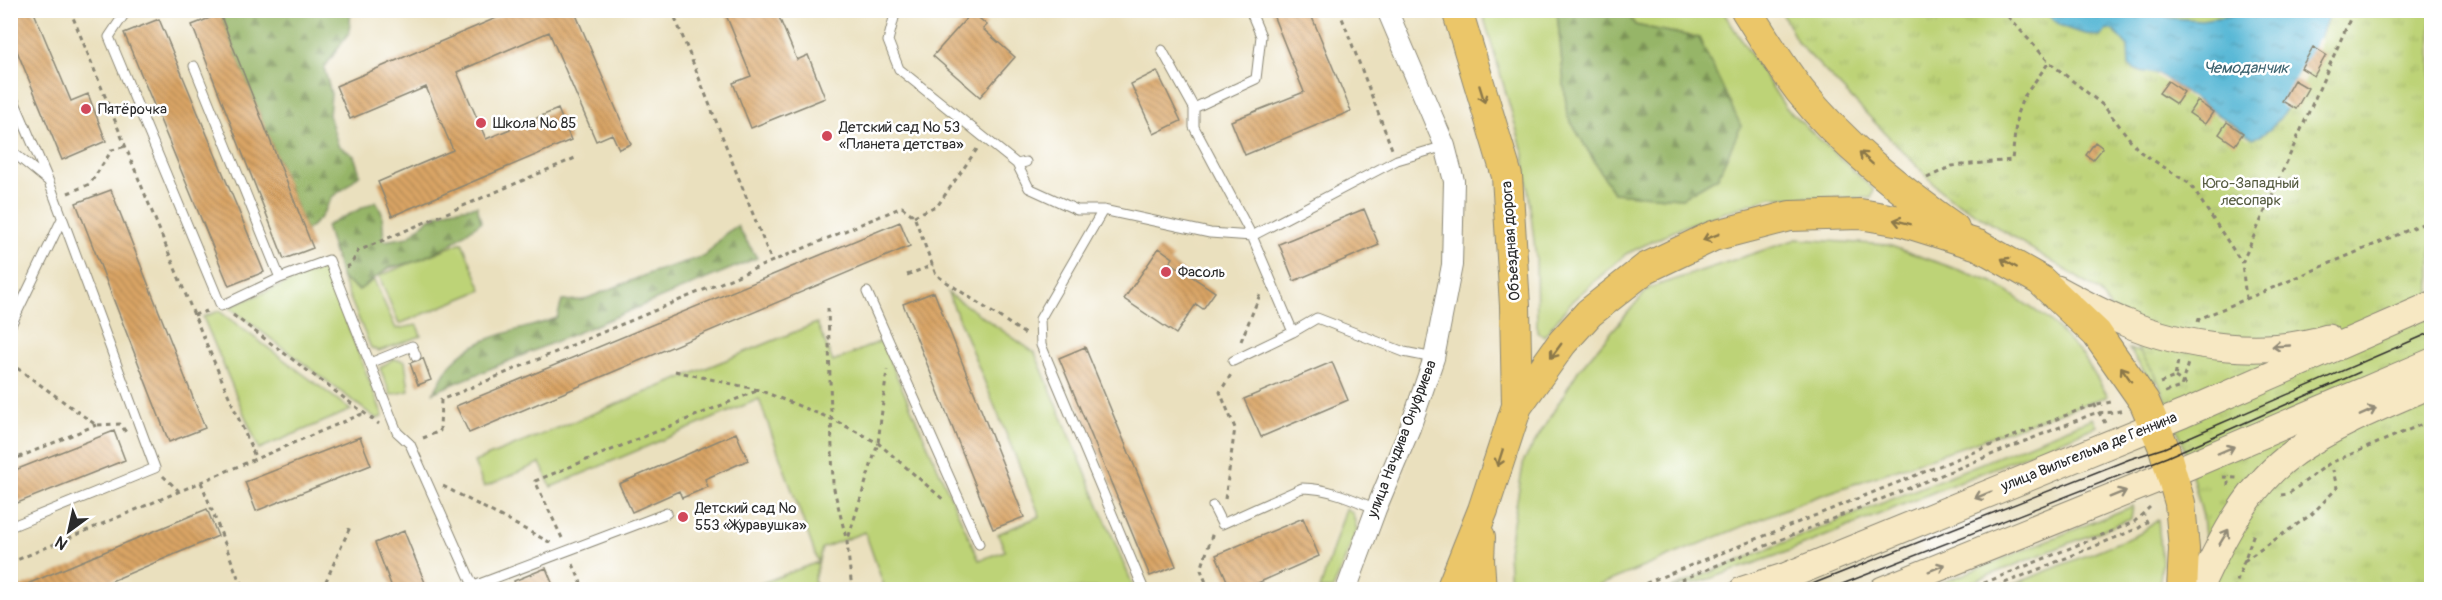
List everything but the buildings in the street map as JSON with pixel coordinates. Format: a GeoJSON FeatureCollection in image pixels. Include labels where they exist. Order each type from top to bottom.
{"type":"FeatureCollection","features":[{"type":"Feature","properties":{"kind":"main road","name":"Объездная дорога"},"geometry":{"type":"LineString","coordinates":[[1457,10],[1507,176],[1515,306],[1517,406]]}},
{"type":"Feature","properties":{"kind":"main road"},"geometry":{"type":"LineString","coordinates":[[1746,10],[1801,91],[1849,143],[1908,195],[1978,245],[2040,280],[2126,323],[2150,332],[2239,347],[2307,344],[2399,318]]}},
{"type":"Feature","properties":{"kind":"main road"},"geometry":{"type":"LineString","coordinates":[[1451,590],[1483,510],[1517,406],[1562,343],[1589,313],[1646,268],[1713,236],[1790,216],[1860,214],[1901,220],[1978,245]]}},
{"type":"Feature","properties":{"kind":"main road"},"geometry":{"type":"LineString","coordinates":[[2040,280],[2097,334],[2149,413],[2172,472],[2180,503],[2184,549],[2182,590]]}},
{"type":"Feature","properties":{"kind":"main road","name":"улица Вильгельма де Геннина"},"geometry":{"type":"LineString","coordinates":[[1743,590],[1787,576],[2149,413],[2432,305]]}},
{"type":"Feature","properties":{"kind":"main road"},"geometry":{"type":"LineString","coordinates":[[1883,590],[2172,472],[2432,362]]}},
{"type":"Feature","properties":{"kind":"main road"},"geometry":{"type":"LineString","coordinates":[[2198,590],[2216,550],[2235,520],[2260,486],[2294,453],[2330,430],[2432,384]]}},
{"type":"Feature","properties":{"kind":"main road"},"geometry":{"type":"LineString","coordinates":[[1481,590],[1479,560],[1483,510]]}},
{"type":"Feature","properties":{"kind":"street","name":"улица Начдива Онуфриева"},"geometry":{"type":"LineString","coordinates":[[1346,590],[1376,509],[1410,428],[1434,358],[1452,265],[1454,181],[1445,146],[1387,10]]}},
{"type":"Feature","properties":{"kind":"lane"},"geometry":{"type":"LineString","coordinates":[[127,10],[109,37],[221,306],[280,278],[329,260],[397,432],[410,444],[475,588],[667,513]]}},
{"type":"Feature","properties":{"kind":"lane"},"geometry":{"type":"LineString","coordinates":[[896,10],[888,41],[899,69],[985,138],[1021,163],[1029,188],[1077,210],[1103,210],[1210,233],[1252,236],[1397,160],[1445,146]]}},
{"type":"Feature","properties":{"kind":"lane"},"geometry":{"type":"LineString","coordinates":[[1194,108],[1256,79],[1261,36],[1250,10]]}},
{"type":"Feature","properties":{"kind":"lane"},"geometry":{"type":"LineString","coordinates":[[1162,51],[1194,108],[1194,127],[1252,236],[1293,332]]}},
{"type":"Feature","properties":{"kind":"lane"},"geometry":{"type":"LineString","coordinates":[[194,66],[280,278]]}},
{"type":"Feature","properties":{"kind":"lane"},"geometry":{"type":"LineString","coordinates":[[10,91],[49,182],[155,468],[10,528]]}},
{"type":"Feature","properties":{"kind":"lane"},"geometry":{"type":"LineString","coordinates":[[10,150],[49,182]]}},
{"type":"Feature","properties":{"kind":"lane"},"geometry":{"type":"LineString","coordinates":[[1103,210],[1040,318],[1041,345],[1144,590]]}},
{"type":"Feature","properties":{"kind":"lane"},"geometry":{"type":"LineString","coordinates":[[10,327],[62,219]]}},
{"type":"Feature","properties":{"kind":"lane"},"geometry":{"type":"LineString","coordinates":[[867,292],[979,544]]}},
{"type":"Feature","properties":{"kind":"lane"},"geometry":{"type":"LineString","coordinates":[[1233,361],[1317,318],[1404,352],[1434,358]]}},
{"type":"Feature","properties":{"kind":"lane"},"geometry":{"type":"LineString","coordinates":[[370,363],[412,346],[416,356]]}},
{"type":"Feature","properties":{"kind":"lane"},"geometry":{"type":"LineString","coordinates":[[1213,506],[1221,524],[1302,488],[1314,488],[1348,497],[1376,509]]}},
{"type":"Feature","properties":{"kind":"path"},"geometry":{"type":"LineString","coordinates":[[70,10],[194,315],[256,459]]}},
{"type":"Feature","properties":{"kind":"path"},"geometry":{"type":"LineString","coordinates":[[672,10],[772,262]]}},
{"type":"Feature","properties":{"kind":"path"},"geometry":{"type":"LineString","coordinates":[[1339,10],[1397,160]]}},
{"type":"Feature","properties":{"kind":"path"},"geometry":{"type":"LineString","coordinates":[[2002,10],[2049,62],[2104,106],[2139,151],[2190,184],[2242,263],[2246,298]]}},
{"type":"Feature","properties":{"kind":"path"},"geometry":{"type":"LineString","coordinates":[[2242,263],[2354,10]]}},
{"type":"Feature","properties":{"kind":"path"},"geometry":{"type":"LineString","coordinates":[[1908,195],[1928,177],[1952,166],[2012,160],[2017,114],[2023,98],[2049,62]]}},
{"type":"Feature","properties":{"kind":"path"},"geometry":{"type":"LineString","coordinates":[[914,216],[938,205],[985,138]]}},
{"type":"Feature","properties":{"kind":"path"},"geometry":{"type":"LineString","coordinates":[[55,199],[90,184],[112,150],[126,146]]}},
{"type":"Feature","properties":{"kind":"path"},"geometry":{"type":"LineString","coordinates":[[334,273],[351,264],[358,251],[575,158]]}},
{"type":"Feature","properties":{"kind":"path"},"geometry":{"type":"LineString","coordinates":[[410,444],[440,431],[441,400],[902,207],[914,216],[936,275],[1041,345]]}},
{"type":"Feature","properties":{"kind":"path"},"geometry":{"type":"LineString","coordinates":[[1656,590],[2097,412],[2149,413],[2184,382],[2199,319],[2432,220]]}},
{"type":"Feature","properties":{"kind":"path"},"geometry":{"type":"LineString","coordinates":[[907,275],[933,265]]}},
{"type":"Feature","properties":{"kind":"path"},"geometry":{"type":"LineString","coordinates":[[1209,590],[1201,570],[1211,534],[1221,524],[1235,428],[1220,392],[1232,376],[1233,361],[1269,274]]}},
{"type":"Feature","properties":{"kind":"path"},"geometry":{"type":"LineString","coordinates":[[194,315],[221,306],[383,427]]}},
{"type":"Feature","properties":{"kind":"path"},"geometry":{"type":"LineString","coordinates":[[828,308],[833,485],[847,542],[852,590]]}},
{"type":"Feature","properties":{"kind":"path"},"geometry":{"type":"LineString","coordinates":[[847,542],[878,443],[890,344]]}},
{"type":"Feature","properties":{"kind":"path"},"geometry":{"type":"LineString","coordinates":[[10,363],[96,425]]}},
{"type":"Feature","properties":{"kind":"path"},"geometry":{"type":"LineString","coordinates":[[675,371],[759,390],[832,419],[878,443],[969,521]]}},
{"type":"Feature","properties":{"kind":"path"},"geometry":{"type":"LineString","coordinates":[[584,590],[535,481],[759,390]]}},
{"type":"Feature","properties":{"kind":"path"},"geometry":{"type":"LineString","coordinates":[[1629,590],[2094,404]]}},
{"type":"Feature","properties":{"kind":"path"},"geometry":{"type":"LineString","coordinates":[[10,563],[364,413]]}},
{"type":"Feature","properties":{"kind":"path"},"geometry":{"type":"LineString","coordinates":[[2276,495],[2288,494],[2330,463],[2432,420]]}},
{"type":"Feature","properties":{"kind":"path"},"geometry":{"type":"LineString","coordinates":[[10,461],[96,425],[120,424],[127,433]]}},
{"type":"Feature","properties":{"kind":"path"},"geometry":{"type":"LineString","coordinates":[[155,468],[179,491]]}},
{"type":"Feature","properties":{"kind":"path"},"geometry":{"type":"LineString","coordinates":[[2244,561],[2313,514],[2337,489],[2333,470]]}},
{"type":"Feature","properties":{"kind":"path"},"geometry":{"type":"LineString","coordinates":[[423,476],[567,551]]}},
{"type":"Feature","properties":{"kind":"path"},"geometry":{"type":"LineString","coordinates":[[201,482],[235,573],[250,590]]}},
{"type":"Feature","properties":{"kind":"path"},"geometry":{"type":"LineString","coordinates":[[1967,590],[2134,522],[2150,508]]}},
{"type":"Feature","properties":{"kind":"path"},"geometry":{"type":"LineString","coordinates":[[1988,590],[2139,528],[2147,522]]}},
{"type":"Feature","properties":{"kind":"path"},"geometry":{"type":"LineString","coordinates":[[322,590],[350,527]]}},
{"type":"Feature","properties":{"kind":"path"},"geometry":{"type":"LineString","coordinates":[[2234,590],[2255,531]]}},
{"type":"Feature","properties":{"kind":"green space"},"geometry":{"type":"Polygon","coordinates":[[[229,10],[351,11],[349,33],[324,68],[331,94],[329,115],[338,145],[354,156],[360,174],[332,197],[321,217],[306,231],[220,14],[229,10]]]}},
{"type":"Feature","properties":{"kind":"green space"},"geometry":{"type":"Polygon","coordinates":[[[1722,10],[1785,107],[1874,190],[1871,198],[1771,197],[1687,225],[1626,254],[1572,301],[1544,336],[1537,332],[1536,258],[1524,155],[1482,11],[1557,11],[1567,115],[1613,193],[1682,198],[1718,177],[1699,38],[1635,25],[1627,11],[1722,10]]]}},
{"type":"Feature","properties":{"kind":"green space"},"geometry":{"type":"Polygon","coordinates":[[[1557,11],[1627,11],[1635,25],[1699,38],[1741,126],[1718,177],[1682,198],[1613,193],[1567,115],[1557,11]]]}},
{"type":"Feature","properties":{"kind":"green space","name":"Юго-Западный лесопарк"},"geometry":{"type":"Polygon","coordinates":[[[1781,11],[2431,11],[2431,589],[2201,589],[2206,546],[2203,517],[2186,452],[2155,374],[2099,291],[1944,194],[1798,43],[1781,11]]]}},
{"type":"Feature","properties":{"kind":"green space"},"geometry":{"type":"Polygon","coordinates":[[[376,201],[382,213],[384,241],[408,237],[430,218],[450,210],[477,206],[481,222],[449,245],[417,261],[389,268],[359,290],[342,279],[326,226],[376,201]]]}},
{"type":"Feature","properties":{"kind":"green space"},"geometry":{"type":"Polygon","coordinates":[[[737,226],[757,258],[434,392],[451,364],[474,346],[557,318],[562,301],[583,300],[653,272],[705,256],[726,233],[737,226]]]}},
{"type":"Feature","properties":{"kind":"green space"},"geometry":{"type":"Polygon","coordinates":[[[1797,239],[1888,245],[1993,282],[2049,320],[2083,356],[2108,396],[1802,502],[1590,589],[1510,589],[1508,551],[1524,460],[1578,371],[1649,288],[1797,239]]]}},
{"type":"Feature","properties":{"kind":"green space"},"geometry":{"type":"Polygon","coordinates":[[[462,242],[482,290],[399,324],[379,276],[462,242]]]}},
{"type":"Feature","properties":{"kind":"green space"},"geometry":{"type":"Polygon","coordinates":[[[325,267],[383,416],[377,419],[229,307],[325,267]]]}},
{"type":"Feature","properties":{"kind":"green space"},"geometry":{"type":"Polygon","coordinates":[[[342,279],[359,290],[374,280],[396,329],[417,325],[421,336],[379,351],[371,348],[342,279]]]}},
{"type":"Feature","properties":{"kind":"green space"},"geometry":{"type":"Polygon","coordinates":[[[948,293],[1035,353],[1134,588],[885,589],[865,532],[822,548],[814,580],[818,589],[746,589],[818,562],[759,399],[551,487],[540,463],[484,487],[474,462],[817,323],[833,362],[881,341],[979,560],[1005,551],[998,534],[1040,516],[948,293]]]}},
{"type":"Feature","properties":{"kind":"green space"},"geometry":{"type":"Polygon","coordinates":[[[219,311],[351,410],[259,449],[203,317],[219,311]]]}},
{"type":"Feature","properties":{"kind":"green space"},"geometry":{"type":"Polygon","coordinates":[[[2129,349],[2168,360],[2153,385],[2129,349]]]}},
{"type":"Feature","properties":{"kind":"green space"},"geometry":{"type":"Polygon","coordinates":[[[393,359],[405,361],[409,391],[391,395],[380,368],[393,359]]]}},
{"type":"Feature","properties":{"kind":"green space"},"geometry":{"type":"Polygon","coordinates":[[[2093,418],[2097,426],[1784,553],[1700,582],[1669,589],[2093,418]]]}},
{"type":"Feature","properties":{"kind":"green space"},"geometry":{"type":"Polygon","coordinates":[[[2133,506],[2131,519],[1954,589],[1927,589],[2133,506]]]}},
{"type":"Feature","properties":{"kind":"green space"},"geometry":{"type":"Polygon","coordinates":[[[1346,508],[1353,514],[1357,530],[1333,589],[1320,589],[1346,508]]]}},
{"type":"Feature","properties":{"kind":"green space"},"geometry":{"type":"Polygon","coordinates":[[[2158,520],[2162,562],[2159,589],[2002,589],[2139,534],[2158,520]]]}},
{"type":"Feature","properties":{"kind":"water","name":"Чемоданчик"},"geometry":{"type":"Polygon","coordinates":[[[2045,11],[2147,11],[2171,18],[2201,20],[2229,16],[2240,11],[2330,11],[2310,63],[2290,104],[2266,132],[2253,138],[2158,74],[2132,68],[2129,65],[2128,47],[2113,30],[2107,29],[2100,37],[2076,32],[2057,22],[2045,11]]]}},
{"type":"Feature","properties":{"kind":"pier"},"geometry":{"type":"Polygon","coordinates":[[[2318,38],[2322,40],[2300,92],[2288,109],[2280,105],[2318,38]]]}},
{"type":"Feature","properties":{"kind":"pier"},"geometry":{"type":"Polygon","coordinates":[[[2158,74],[2250,138],[2156,76],[2158,74]]]}},
{"type":"Feature","properties":{"kind":"tram line"},"geometry":{"type":"LineString","coordinates":[[1797,590],[2130,459],[2164,448],[2432,332]]}},
{"type":"Feature","properties":{"kind":"tram line"},"geometry":{"type":"LineString","coordinates":[[1827,590],[2167,457],[2360,372]]}},
{"type":"Feature","properties":{"kind":"place","name":"Пятёрочка"},"geometry":{"type":"Point","coordinates":[86,109]}},
{"type":"Feature","properties":{"kind":"place","name":"Школа № 85"},"geometry":{"type":"Point","coordinates":[481,123]}},
{"type":"Feature","properties":{"kind":"place","name":"Детский сад № 53 «Планета детства»"},"geometry":{"type":"Point","coordinates":[827,136]}},
{"type":"Feature","properties":{"kind":"place","name":"Фасоль"},"geometry":{"type":"Point","coordinates":[1166,272]}},
{"type":"Feature","properties":{"kind":"place","name":"Детский сад № 553 «Журавушка»"},"geometry":{"type":"Point","coordinates":[683,517]}}]}
